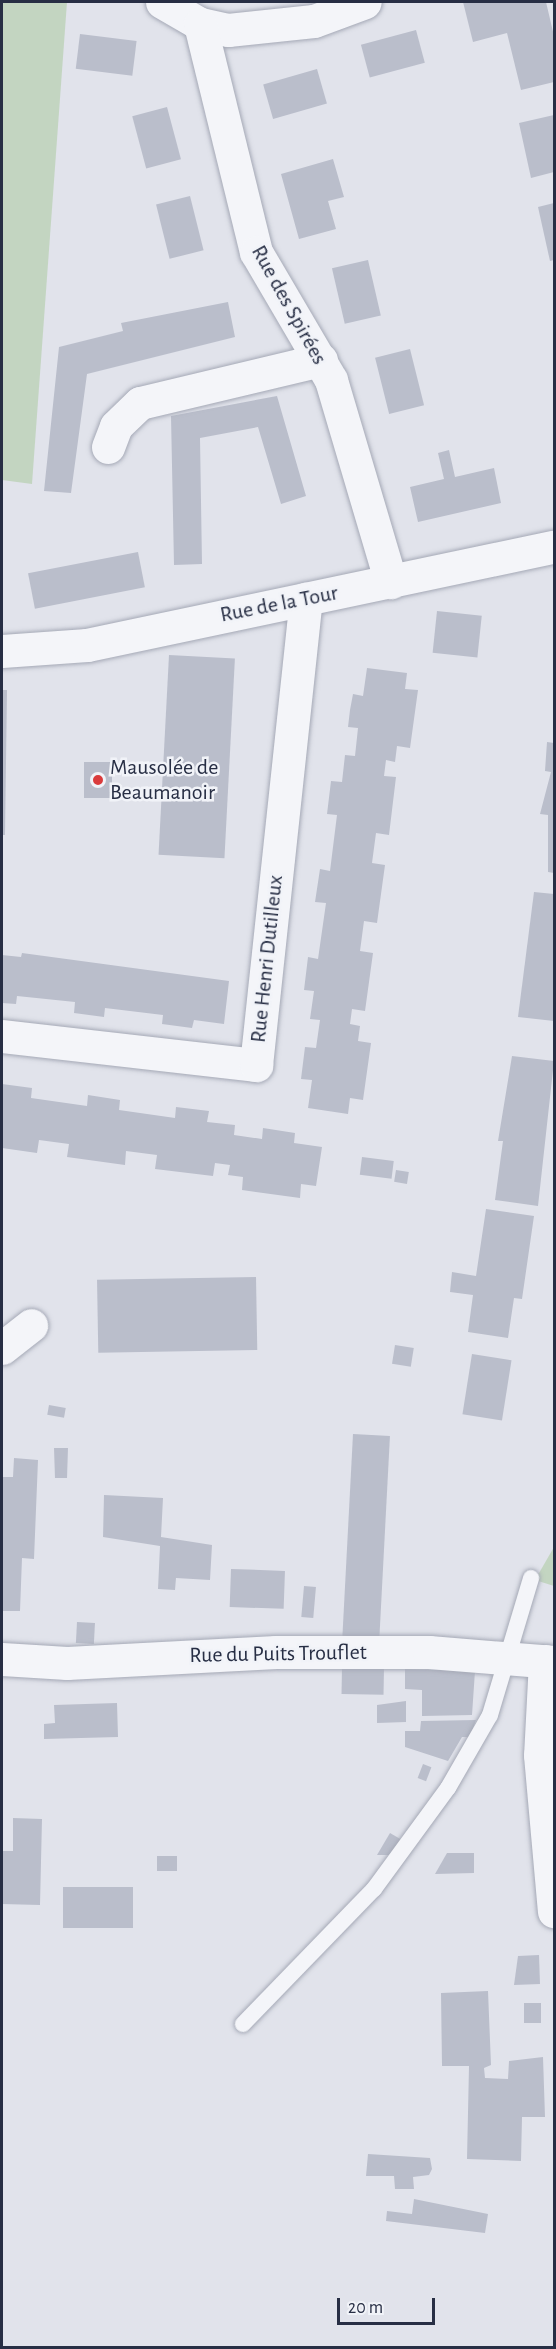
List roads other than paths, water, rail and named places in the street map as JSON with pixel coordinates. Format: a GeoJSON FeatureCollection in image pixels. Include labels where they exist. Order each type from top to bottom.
{"type":"FeatureCollection","features":[{"type":"Feature","properties":{"kind":"street"},"geometry":{"type":"LineString","coordinates":[[162,2],[200,24],[228,30],[284,26],[336,15],[365,2]]}},
{"type":"Feature","properties":{"kind":"street","name":"Rue des Spirées"},"geometry":{"type":"LineString","coordinates":[[200,24],[256,252],[321,360],[340,404],[392,582]]}},
{"type":"Feature","properties":{"kind":"street"},"geometry":{"type":"LineString","coordinates":[[108,447],[116,426],[140,403],[321,360]]}},
{"type":"Feature","properties":{"kind":"street","name":"Rue de la Tour"},"geometry":{"type":"LineString","coordinates":[[2,651],[87,645],[555,547]]}},
{"type":"Feature","properties":{"kind":"street","name":"Rue Henri Dutilleux"},"geometry":{"type":"LineString","coordinates":[[2,1036],[256,1065],[306,598]]}},
{"type":"Feature","properties":{"kind":"street"},"geometry":{"type":"LineString","coordinates":[[2,1348],[31,1325]]}},
{"type":"Feature","properties":{"kind":"street","name":"Rue du Puits Trouflet"},"geometry":{"type":"LineString","coordinates":[[2,1659],[67,1663],[276,1652],[550,1662]]}},
{"type":"Feature","properties":{"kind":"street"},"geometry":{"type":"LineString","coordinates":[[550,1662],[540,1755],[555,1911]]}},
{"type":"Feature","properties":{"kind":"lane"},"geometry":{"type":"LineString","coordinates":[[243,2024],[374,1889],[448,1788],[490,1715],[531,1578]]}},
{"type":"Feature","properties":{"kind":"place","name":"Mausolée de Beaumanoir"},"geometry":{"type":"Point","coordinates":[98,780]}}]}
